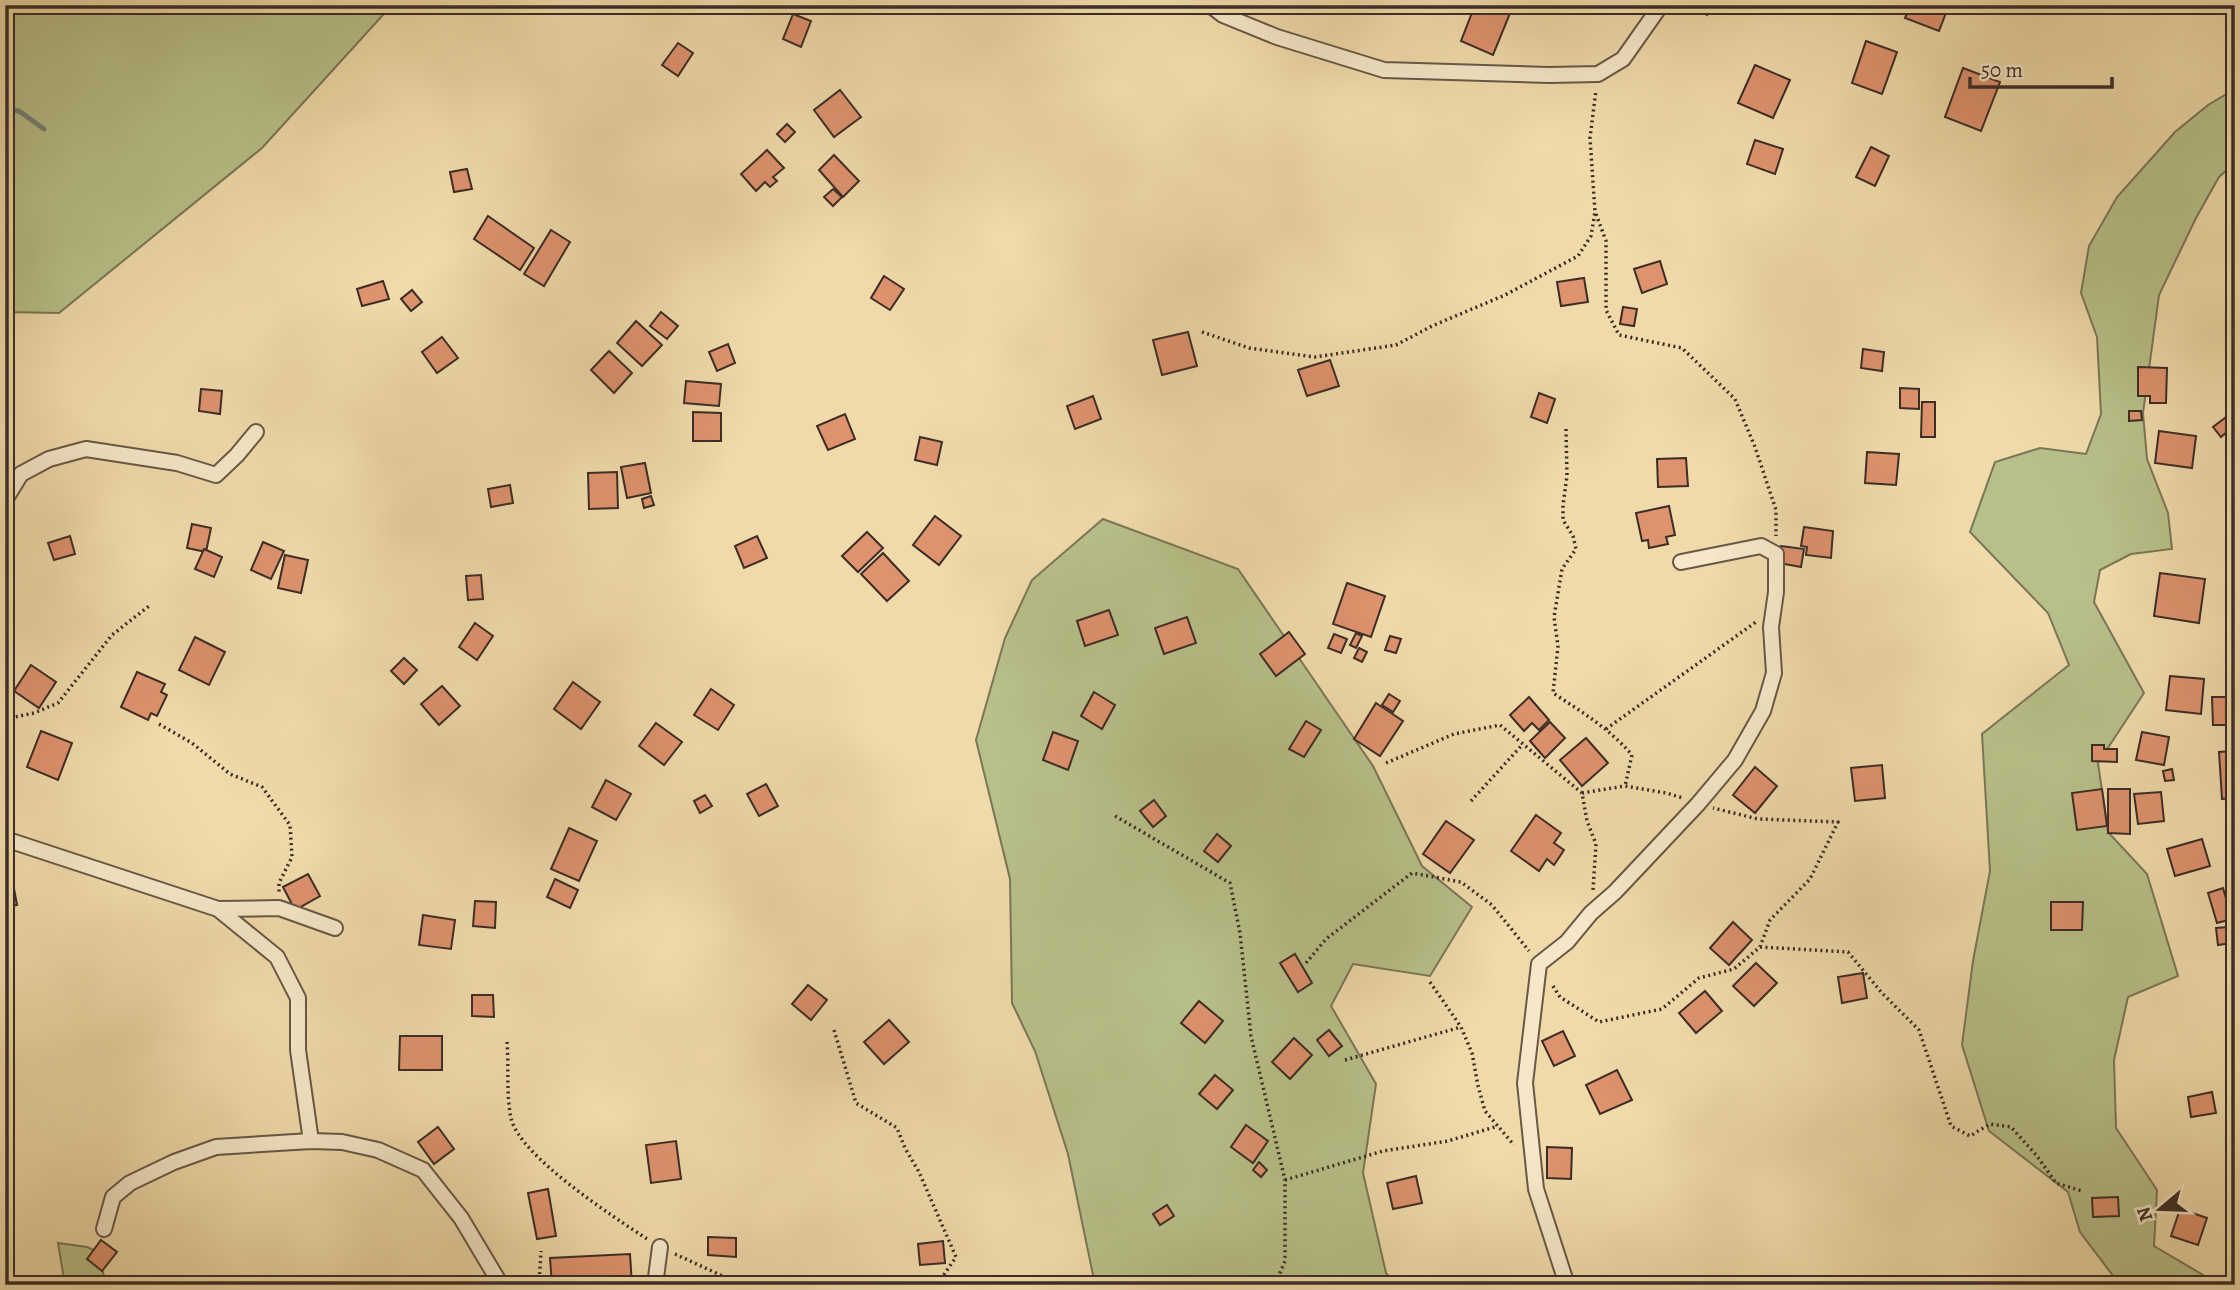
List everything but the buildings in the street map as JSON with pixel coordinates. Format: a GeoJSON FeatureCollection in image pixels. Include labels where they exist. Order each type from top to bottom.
{"type":"FeatureCollection","features":[{"type":"Feature","properties":{"kind":"street"},"geometry":{"type":"LineString","coordinates":[[1210,5],[1223,15],[1276,37],[1384,70],[1467,74],[1598,74],[1623,59],[1661,5]]}},
{"type":"Feature","properties":{"kind":"street"},"geometry":{"type":"LineString","coordinates":[[5,500],[21,474],[49,459],[86,449],[177,463],[216,475],[256,432]]}},
{"type":"Feature","properties":{"kind":"street"},"geometry":{"type":"LineString","coordinates":[[1567,1285],[1536,1189],[1525,1083],[1539,964],[1567,942],[1591,913],[1615,892],[1698,804],[1735,760],[1763,711],[1774,673],[1771,627],[1776,554],[1761,546],[1681,562]]}},
{"type":"Feature","properties":{"kind":"street"},"geometry":{"type":"LineString","coordinates":[[5,839],[218,909],[279,908],[335,928]]}},
{"type":"Feature","properties":{"kind":"street"},"geometry":{"type":"LineString","coordinates":[[218,909],[277,957],[298,998],[298,1050],[311,1141]]}},
{"type":"Feature","properties":{"kind":"street"},"geometry":{"type":"LineString","coordinates":[[104,1229],[113,1197],[130,1183],[174,1162],[216,1147],[311,1141],[342,1142],[378,1150],[423,1170],[461,1218],[501,1285]]}},
{"type":"Feature","properties":{"kind":"street"},"geometry":{"type":"LineString","coordinates":[[655,1285],[660,1247]]}},
{"type":"Feature","properties":{"kind":"path"},"geometry":{"type":"LineString","coordinates":[[1202,332],[1249,348],[1315,357],[1396,345],[1432,326],[1505,295],[1578,256],[1591,236],[1595,212],[1590,138],[1598,74]]}},
{"type":"Feature","properties":{"kind":"path"},"geometry":{"type":"LineString","coordinates":[[1595,212],[1606,241],[1606,310],[1619,335],[1682,348],[1735,399],[1755,447],[1776,510],[1776,554]]}},
{"type":"Feature","properties":{"kind":"path"},"geometry":{"type":"LineString","coordinates":[[1566,429],[1567,476],[1563,520],[1573,536],[1576,549],[1562,569],[1554,617],[1558,646],[1553,693],[1606,729],[1632,755],[1625,786]]}},
{"type":"Feature","properties":{"kind":"path"},"geometry":{"type":"LineString","coordinates":[[5,719],[34,713],[58,703],[113,635],[149,606]]}},
{"type":"Feature","properties":{"kind":"path"},"geometry":{"type":"LineString","coordinates":[[1606,729],[1773,608]]}},
{"type":"Feature","properties":{"kind":"path"},"geometry":{"type":"LineString","coordinates":[[159,724],[192,743],[230,774],[262,787],[290,825],[292,857],[279,883],[279,908]]}},
{"type":"Feature","properties":{"kind":"path"},"geometry":{"type":"LineString","coordinates":[[1386,763],[1454,734],[1500,725],[1582,793],[1587,821],[1596,844],[1591,913]]}},
{"type":"Feature","properties":{"kind":"path"},"geometry":{"type":"LineString","coordinates":[[1471,801],[1523,744]]}},
{"type":"Feature","properties":{"kind":"path"},"geometry":{"type":"LineString","coordinates":[[1306,963],[1326,939],[1412,873],[1461,881],[1492,905],[1539,964],[1560,997],[1599,1022],[1662,1009],[1699,978],[1734,969],[1760,947],[1770,920],[1810,880],[1838,822],[1758,820],[1666,793],[1625,786],[1582,793]]}},
{"type":"Feature","properties":{"kind":"path"},"geometry":{"type":"LineString","coordinates":[[1115,816],[1230,883],[1240,933],[1251,1036],[1285,1180],[1285,1261],[1275,1285]]}},
{"type":"Feature","properties":{"kind":"path"},"geometry":{"type":"LineString","coordinates":[[1760,947],[1848,952],[1882,993],[1919,1030],[1951,1126],[1970,1136],[1990,1124],[2011,1127],[2037,1156],[2056,1183],[2082,1191]]}},
{"type":"Feature","properties":{"kind":"path"},"geometry":{"type":"LineString","coordinates":[[1430,982],[1461,1027],[1472,1053],[1485,1111],[1533,1167]]}},
{"type":"Feature","properties":{"kind":"path"},"geometry":{"type":"LineString","coordinates":[[1345,1060],[1461,1027]]}},
{"type":"Feature","properties":{"kind":"path"},"geometry":{"type":"LineString","coordinates":[[834,1030],[856,1103],[897,1128],[956,1257],[937,1285]]}},
{"type":"Feature","properties":{"kind":"path"},"geometry":{"type":"LineString","coordinates":[[508,1042],[511,1120],[524,1141],[558,1177],[660,1247],[742,1285]]}},
{"type":"Feature","properties":{"kind":"path"},"geometry":{"type":"LineString","coordinates":[[1285,1180],[1383,1151],[1448,1141],[1498,1126]]}},
{"type":"Feature","properties":{"kind":"path"},"geometry":{"type":"LineString","coordinates":[[539,1285],[541,1251]]}},
{"type":"Feature","properties":{"kind":"green space"},"geometry":{"type":"Polygon","coordinates":[[[5,5],[392,5],[262,148],[59,313],[5,312],[5,5]]]}},
{"type":"Feature","properties":{"kind":"green space"},"geometry":{"type":"Polygon","coordinates":[[[2235,89],[2235,163],[2219,177],[2159,295],[2143,413],[2147,459],[2168,513],[2172,549],[2131,554],[2100,570],[2094,602],[2144,693],[2098,763],[2108,832],[2147,874],[2178,976],[2128,997],[2114,1060],[2116,1128],[2157,1190],[2154,1246],[2220,1285],[2120,1285],[2080,1232],[2068,1192],[1989,1131],[1962,1045],[1973,961],[1990,871],[1982,734],[2069,665],[2048,613],[1970,532],[1995,462],[2040,448],[2086,454],[2101,414],[2097,337],[2081,293],[2089,246],[2117,197],[2175,132],[2208,105],[2235,89]]]}},
{"type":"Feature","properties":{"kind":"green space"},"geometry":{"type":"Polygon","coordinates":[[[1103,519],[1238,569],[1373,766],[1422,866],[1472,907],[1430,976],[1353,964],[1331,1006],[1376,1084],[1363,1173],[1386,1273],[1396,1285],[1108,1285],[1093,1275],[1068,1154],[1035,1051],[1012,1003],[1010,879],[976,740],[1005,638],[1032,580],[1103,519]]]}},
{"type":"Feature","properties":{"kind":"green space"},"geometry":{"type":"Polygon","coordinates":[[[58,1243],[96,1251],[107,1285],[65,1285],[58,1243]]]}},
{"type":"Feature","properties":{"kind":"waterway"},"geometry":{"type":"LineString","coordinates":[[5,109],[19,111],[44,129]]}}]}
